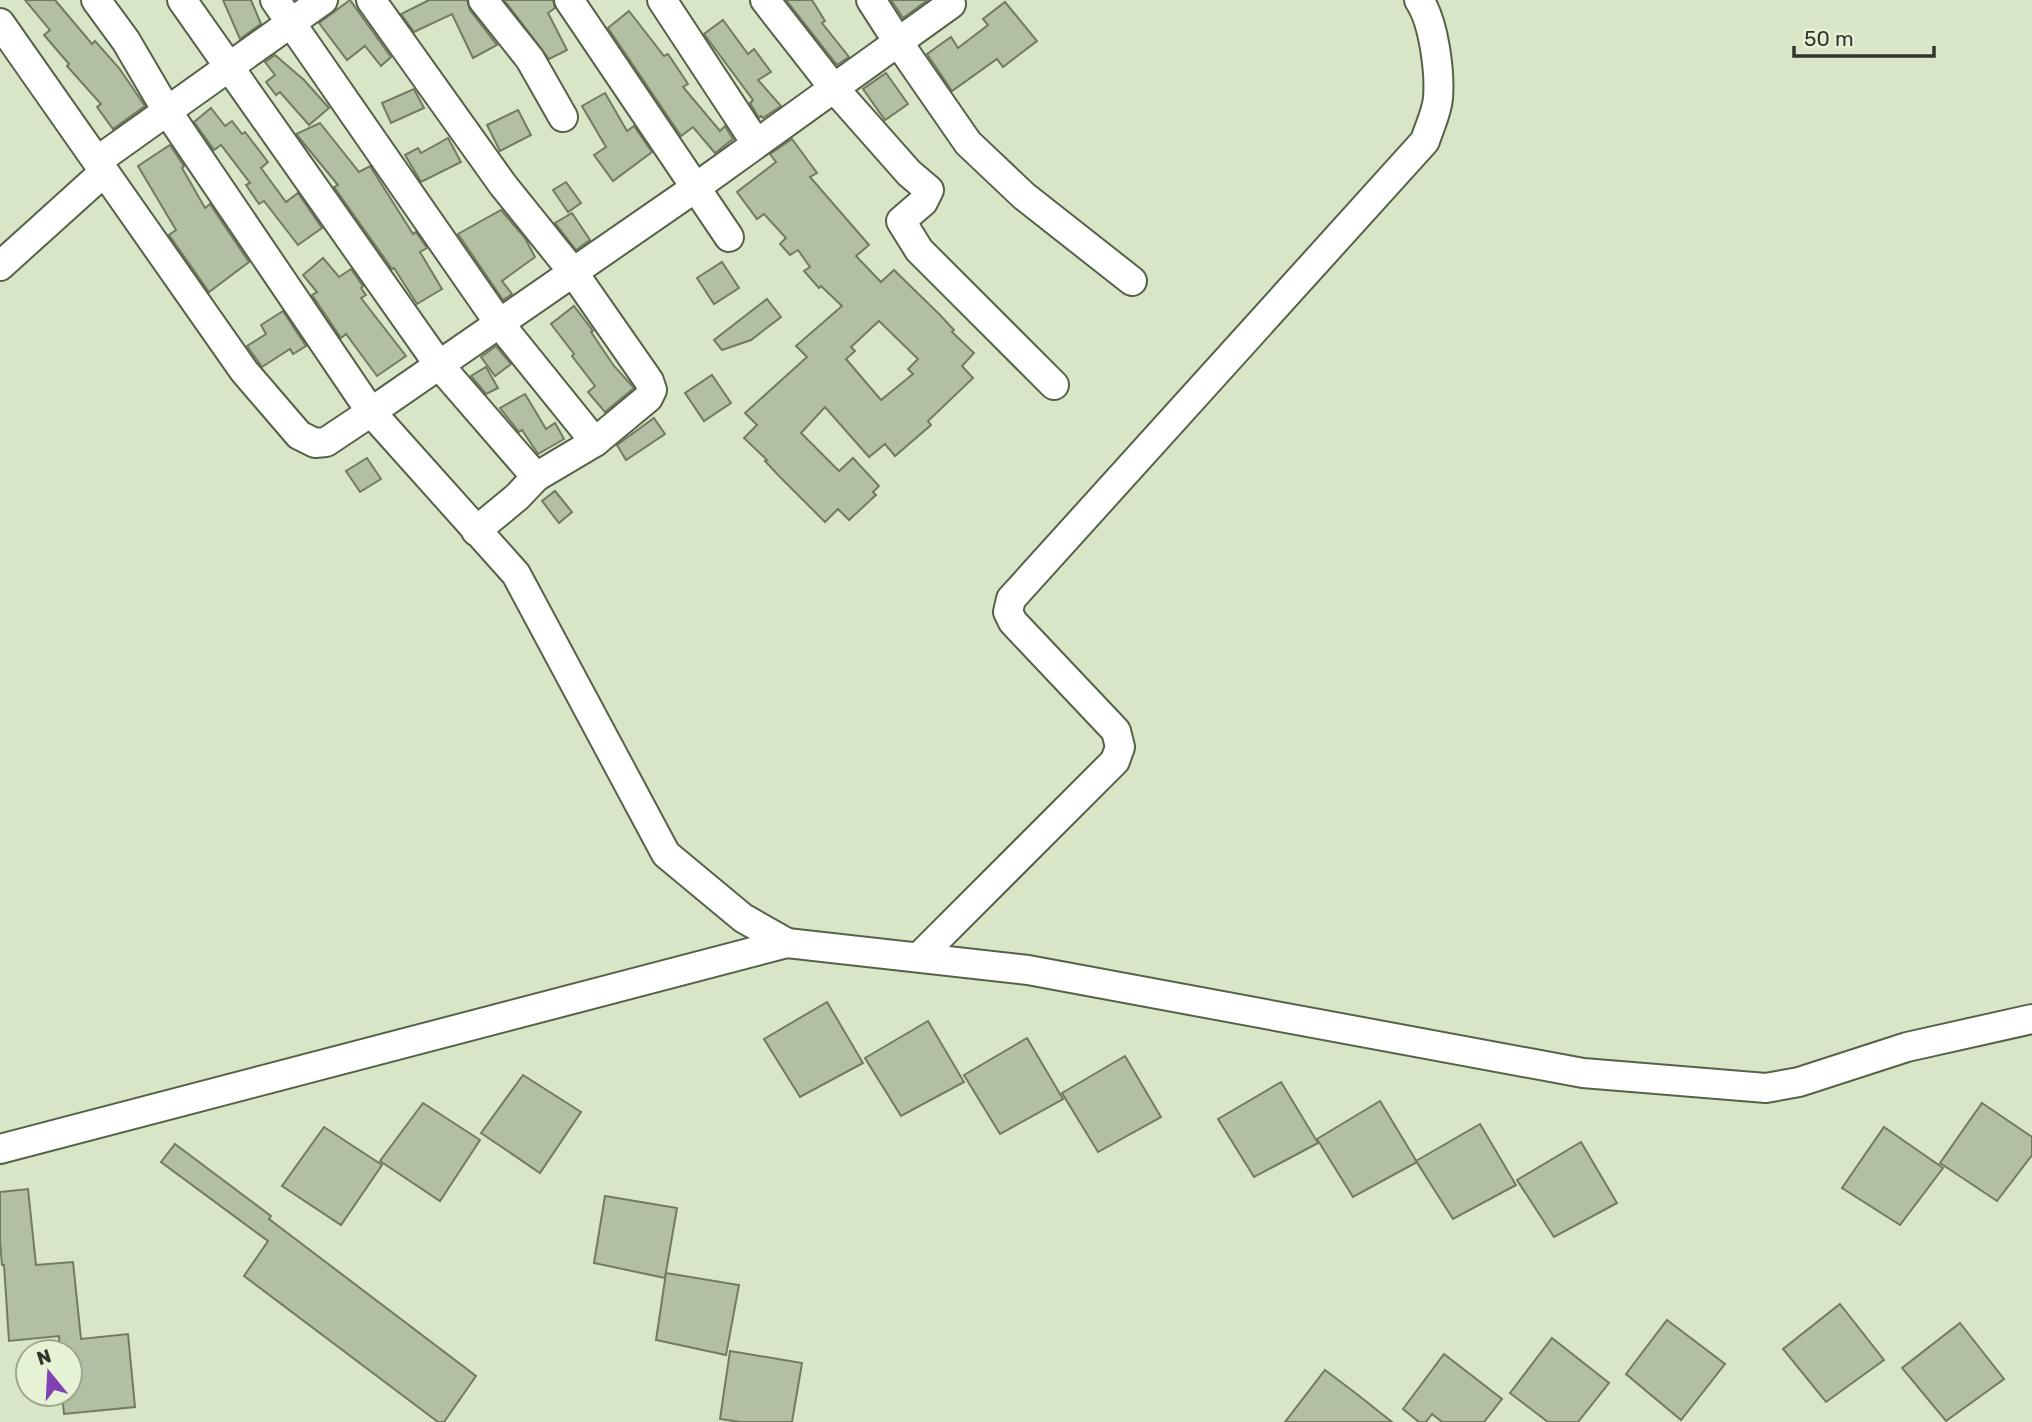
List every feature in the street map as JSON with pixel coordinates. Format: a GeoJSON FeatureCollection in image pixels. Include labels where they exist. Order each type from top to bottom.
{"type":"FeatureCollection","features":[{"type":"Feature","properties":{"kind":"street"},"geometry":{"type":"LineString","coordinates":[[96,0],[125,41],[167,111],[371,412],[516,574],[666,854],[743,918],[787,943],[1028,970],[1583,1073],[1766,1088],[1799,1082],[1907,1047],[2032,1019]]}},
{"type":"Feature","properties":{"kind":"street"},"geometry":{"type":"LineString","coordinates":[[182,0],[439,365],[536,477]]}},
{"type":"Feature","properties":{"kind":"street"},"geometry":{"type":"LineString","coordinates":[[275,0],[499,323],[595,442]]}},
{"type":"Feature","properties":{"kind":"street"},"geometry":{"type":"LineString","coordinates":[[0,266],[100,167],[167,111],[323,0]]}},
{"type":"Feature","properties":{"kind":"street"},"geometry":{"type":"LineString","coordinates":[[371,0],[503,185],[573,272],[649,381],[652,390],[648,398],[595,442],[536,477],[517,497],[476,531]]}},
{"type":"Feature","properties":{"kind":"street"},"geometry":{"type":"LineString","coordinates":[[483,0],[530,59],[564,117]]}},
{"type":"Feature","properties":{"kind":"street"},"geometry":{"type":"LineString","coordinates":[[569,0],[729,237]]}},
{"type":"Feature","properties":{"kind":"street"},"geometry":{"type":"LineString","coordinates":[[662,0],[756,143]]}},
{"type":"Feature","properties":{"kind":"street"},"geometry":{"type":"LineString","coordinates":[[765,0],[833,87],[909,173],[929,190],[923,202],[901,221],[919,250],[1054,385]]}},
{"type":"Feature","properties":{"kind":"street"},"geometry":{"type":"LineString","coordinates":[[872,0],[968,143],[1024,196],[1132,281]]}},
{"type":"Feature","properties":{"kind":"street"},"geometry":{"type":"LineString","coordinates":[[920,956],[1115,761],[1120,747],[1116,732],[1013,622],[1008,612],[1011,599],[1425,141],[1438,100],[1436,53],[1424,8],[1419,0]]}},
{"type":"Feature","properties":{"kind":"street"},"geometry":{"type":"LineString","coordinates":[[0,23],[244,371],[299,435],[315,443],[326,442],[439,365],[695,187],[954,1]]}},
{"type":"Feature","properties":{"kind":"street"},"geometry":{"type":"LineString","coordinates":[[0,1149],[787,943]]}},
{"type":"Feature","properties":{"kind":"building"},"geometry":{"type":"Polygon","coordinates":[[[25,0],[55,0],[92,44],[95,41],[119,68],[145,106],[113,129],[97,107],[101,104],[44,35],[50,30],[25,0]]]}},
{"type":"Feature","properties":{"kind":"building"},"geometry":{"type":"Polygon","coordinates":[[[223,0],[251,0],[261,24],[240,39],[223,0]]]}},
{"type":"Feature","properties":{"kind":"building"},"geometry":{"type":"Polygon","coordinates":[[[350,0],[391,57],[381,66],[365,46],[347,60],[319,23],[350,0]]]}},
{"type":"Feature","properties":{"kind":"building"},"geometry":{"type":"Polygon","coordinates":[[[429,0],[467,0],[470,10],[497,45],[473,58],[452,14],[414,32],[401,14],[429,0]]]}},
{"type":"Feature","properties":{"kind":"building"},"geometry":{"type":"Polygon","coordinates":[[[504,0],[553,0],[555,8],[548,13],[567,50],[549,59],[504,0]]]}},
{"type":"Feature","properties":{"kind":"building"},"geometry":{"type":"Polygon","coordinates":[[[786,0],[812,0],[825,21],[822,23],[849,57],[837,65],[786,0]]]}},
{"type":"Feature","properties":{"kind":"building"},"geometry":{"type":"Polygon","coordinates":[[[891,0],[928,0],[903,18],[891,0]]]}},
{"type":"Feature","properties":{"kind":"building"},"geometry":{"type":"Polygon","coordinates":[[[1005,2],[1037,41],[1003,67],[997,59],[952,91],[927,54],[951,37],[958,48],[988,25],[983,19],[1005,2]]]}},
{"type":"Feature","properties":{"kind":"building"},"geometry":{"type":"Polygon","coordinates":[[[629,11],[664,56],[668,54],[688,84],[683,87],[720,131],[725,126],[733,139],[715,153],[693,127],[681,136],[608,28],[629,11]]]}},
{"type":"Feature","properties":{"kind":"building"},"geometry":{"type":"Polygon","coordinates":[[[723,20],[748,54],[754,49],[771,72],[758,80],[781,106],[763,118],[759,118],[750,103],[753,100],[704,34],[723,20]]]}},
{"type":"Feature","properties":{"kind":"building"},"geometry":{"type":"Polygon","coordinates":[[[275,55],[304,80],[329,108],[309,125],[280,92],[276,95],[266,82],[275,75],[265,62],[275,55]]]}},
{"type":"Feature","properties":{"kind":"building"},"geometry":{"type":"Polygon","coordinates":[[[886,73],[908,104],[885,120],[863,89],[886,73]]]}},
{"type":"Feature","properties":{"kind":"building"},"geometry":{"type":"Polygon","coordinates":[[[414,89],[424,108],[391,123],[382,103],[414,89]]]}},
{"type":"Feature","properties":{"kind":"building"},"geometry":{"type":"Polygon","coordinates":[[[605,93],[627,131],[634,126],[652,152],[613,181],[594,155],[606,147],[582,106],[605,93]]]}},
{"type":"Feature","properties":{"kind":"building"},"geometry":{"type":"Polygon","coordinates":[[[211,108],[225,126],[232,121],[242,134],[245,132],[268,162],[261,168],[286,202],[298,193],[322,228],[298,245],[264,201],[259,204],[246,185],[250,183],[221,145],[214,150],[194,122],[211,108]]]}},
{"type":"Feature","properties":{"kind":"building"},"geometry":{"type":"Polygon","coordinates":[[[518,110],[531,135],[500,151],[487,125],[518,110]]]}},
{"type":"Feature","properties":{"kind":"building"},"geometry":{"type":"Polygon","coordinates":[[[320,123],[359,172],[370,166],[413,234],[416,232],[427,248],[420,252],[442,289],[417,304],[334,187],[338,185],[296,134],[320,123]]]}},
{"type":"Feature","properties":{"kind":"building"},"geometry":{"type":"Polygon","coordinates":[[[448,138],[461,162],[421,182],[405,155],[418,148],[421,153],[448,138]]]}},
{"type":"Feature","properties":{"kind":"building"},"geometry":{"type":"Polygon","coordinates":[[[792,139],[817,173],[810,177],[869,245],[856,256],[881,282],[894,270],[974,353],[962,366],[973,378],[928,421],[931,425],[895,456],[885,444],[869,457],[825,407],[801,433],[839,471],[853,458],[879,486],[873,492],[876,495],[849,520],[838,509],[825,522],[744,438],[757,425],[745,413],[807,357],[796,346],[842,306],[821,286],[819,288],[804,271],[810,267],[798,250],[790,255],[780,244],[786,238],[764,214],[757,219],[737,192],[776,162],[770,154],[792,139]],[[879,321],[851,347],[855,351],[846,359],[881,400],[913,374],[908,369],[918,359],[879,321]]]}},
{"type":"Feature","properties":{"kind":"building"},"geometry":{"type":"Polygon","coordinates":[[[170,145],[205,208],[210,204],[249,262],[209,292],[169,235],[176,230],[138,166],[170,145]]]}},
{"type":"Feature","properties":{"kind":"building"},"geometry":{"type":"Polygon","coordinates":[[[566,182],[581,203],[568,212],[553,190],[566,182]]]}},
{"type":"Feature","properties":{"kind":"building"},"geometry":{"type":"Polygon","coordinates":[[[501,210],[525,238],[535,257],[502,281],[512,294],[503,300],[458,234],[501,210]]]}},
{"type":"Feature","properties":{"kind":"building"},"geometry":{"type":"Polygon","coordinates":[[[572,213],[590,240],[576,250],[555,223],[572,213]]]}},
{"type":"Feature","properties":{"kind":"building"},"geometry":{"type":"Polygon","coordinates":[[[323,258],[339,277],[351,269],[363,286],[361,288],[366,295],[361,298],[406,356],[377,376],[346,334],[341,338],[312,295],[317,292],[303,275],[323,258]]]}},
{"type":"Feature","properties":{"kind":"building"},"geometry":{"type":"Polygon","coordinates":[[[722,262],[739,288],[714,304],[697,278],[722,262]]]}},
{"type":"Feature","properties":{"kind":"building"},"geometry":{"type":"Polygon","coordinates":[[[767,299],[781,317],[751,340],[722,350],[714,340],[767,299]]]}},
{"type":"Feature","properties":{"kind":"building"},"geometry":{"type":"Polygon","coordinates":[[[574,306],[614,366],[634,388],[605,412],[588,392],[595,386],[551,324],[574,306]]]}},
{"type":"Feature","properties":{"kind":"building"},"geometry":{"type":"Polygon","coordinates":[[[283,311],[306,346],[293,354],[290,349],[262,367],[247,346],[266,334],[261,325],[283,311]]]}},
{"type":"Feature","properties":{"kind":"building"},"geometry":{"type":"Polygon","coordinates":[[[496,346],[511,364],[495,376],[481,357],[496,346]]]}},
{"type":"Feature","properties":{"kind":"building"},"geometry":{"type":"Polygon","coordinates":[[[486,367],[498,388],[486,394],[471,376],[486,367]]]}},
{"type":"Feature","properties":{"kind":"building"},"geometry":{"type":"Polygon","coordinates":[[[712,375],[731,403],[704,421],[685,393],[712,375]]]}},
{"type":"Feature","properties":{"kind":"building"},"geometry":{"type":"Polygon","coordinates":[[[525,394],[546,429],[555,423],[564,439],[538,454],[522,430],[519,432],[500,408],[525,394]]]}},
{"type":"Feature","properties":{"kind":"building"},"geometry":{"type":"Polygon","coordinates":[[[654,418],[665,434],[626,460],[617,445],[654,418]]]}},
{"type":"Feature","properties":{"kind":"building"},"geometry":{"type":"Polygon","coordinates":[[[367,458],[381,479],[360,492],[346,471],[367,458]]]}},
{"type":"Feature","properties":{"kind":"building"},"geometry":{"type":"Polygon","coordinates":[[[555,491],[572,512],[559,523],[542,501],[555,491]]]}},
{"type":"Feature","properties":{"kind":"building"},"geometry":{"type":"Polygon","coordinates":[[[827,1002],[863,1063],[800,1097],[764,1039],[827,1002]]]}},
{"type":"Feature","properties":{"kind":"building"},"geometry":{"type":"Polygon","coordinates":[[[928,1021],[964,1082],[901,1116],[865,1058],[928,1021]]]}},
{"type":"Feature","properties":{"kind":"building"},"geometry":{"type":"Polygon","coordinates":[[[1027,1038],[1063,1099],[1000,1134],[964,1075],[1027,1038]]]}},
{"type":"Feature","properties":{"kind":"building"},"geometry":{"type":"Polygon","coordinates":[[[1125,1056],[1161,1117],[1098,1152],[1062,1093],[1125,1056]]]}},
{"type":"Feature","properties":{"kind":"building"},"geometry":{"type":"Polygon","coordinates":[[[523,1075],[581,1112],[540,1173],[481,1133],[523,1075]]]}},
{"type":"Feature","properties":{"kind":"building"},"geometry":{"type":"Polygon","coordinates":[[[1281,1082],[1318,1143],[1254,1177],[1218,1119],[1281,1082]]]}},
{"type":"Feature","properties":{"kind":"building"},"geometry":{"type":"Polygon","coordinates":[[[1380,1101],[1417,1162],[1353,1197],[1317,1139],[1380,1101]]]}},
{"type":"Feature","properties":{"kind":"building"},"geometry":{"type":"Polygon","coordinates":[[[423,1103],[480,1140],[440,1201],[380,1161],[423,1103]]]}},
{"type":"Feature","properties":{"kind":"building"},"geometry":{"type":"Polygon","coordinates":[[[1982,1103],[2032,1137],[2032,1155],[1997,1201],[1940,1163],[1982,1103]]]}},
{"type":"Feature","properties":{"kind":"building"},"geometry":{"type":"Polygon","coordinates":[[[1480,1124],[1516,1185],[1453,1219],[1416,1161],[1480,1124]]]}},
{"type":"Feature","properties":{"kind":"building"},"geometry":{"type":"Polygon","coordinates":[[[324,1127],[382,1165],[341,1225],[282,1186],[324,1127]]]}},
{"type":"Feature","properties":{"kind":"building"},"geometry":{"type":"Polygon","coordinates":[[[1884,1127],[1943,1168],[1900,1225],[1842,1188],[1884,1127]]]}},
{"type":"Feature","properties":{"kind":"building"},"geometry":{"type":"Polygon","coordinates":[[[1581,1142],[1617,1203],[1554,1237],[1517,1180],[1581,1142]]]}},
{"type":"Feature","properties":{"kind":"building"},"geometry":{"type":"Polygon","coordinates":[[[175,1144],[476,1376],[444,1422],[438,1422],[244,1276],[268,1241],[161,1162],[175,1144]]]}},
{"type":"Feature","properties":{"kind":"building"},"geometry":{"type":"Polygon","coordinates":[[[28,1189],[36,1265],[73,1262],[81,1338],[59,1336],[14,1338],[14,1340],[9,1341],[0,1241],[0,1192],[28,1189]]]}},
{"type":"Feature","properties":{"kind":"building"},"geometry":{"type":"Polygon","coordinates":[[[605,1196],[677,1208],[665,1278],[594,1263],[605,1196]]]}},
{"type":"Feature","properties":{"kind":"building"},"geometry":{"type":"Polygon","coordinates":[[[666,1273],[739,1285],[726,1355],[656,1340],[666,1273]]]}},
{"type":"Feature","properties":{"kind":"building"},"geometry":{"type":"Polygon","coordinates":[[[1840,1304],[1884,1360],[1826,1402],[1783,1349],[1840,1304]]]}},
{"type":"Feature","properties":{"kind":"building"},"geometry":{"type":"Polygon","coordinates":[[[1667,1320],[1725,1364],[1681,1420],[1626,1374],[1667,1320]]]}},
{"type":"Feature","properties":{"kind":"building"},"geometry":{"type":"Polygon","coordinates":[[[1960,1323],[2004,1379],[1946,1421],[1902,1368],[1960,1323]]]}},
{"type":"Feature","properties":{"kind":"building"},"geometry":{"type":"Polygon","coordinates":[[[128,1334],[135,1407],[64,1414],[63,1408],[84,1408],[84,1339],[128,1334]]]}},
{"type":"Feature","properties":{"kind":"building"},"geometry":{"type":"Polygon","coordinates":[[[1552,1338],[1609,1383],[1578,1422],[1548,1422],[1510,1393],[1552,1338]]]}},
{"type":"Feature","properties":{"kind":"building"},"geometry":{"type":"Polygon","coordinates":[[[730,1351],[802,1363],[792,1422],[740,1422],[720,1419],[730,1351]]]}},
{"type":"Feature","properties":{"kind":"building"},"geometry":{"type":"Polygon","coordinates":[[[1444,1354],[1502,1399],[1484,1422],[1442,1422],[1432,1414],[1426,1422],[1419,1422],[1403,1409],[1444,1354]]]}},
{"type":"Feature","properties":{"kind":"building"},"geometry":{"type":"Polygon","coordinates":[[[1325,1370],[1358,1395],[1392,1422],[1285,1422],[1325,1370]]]}}]}
